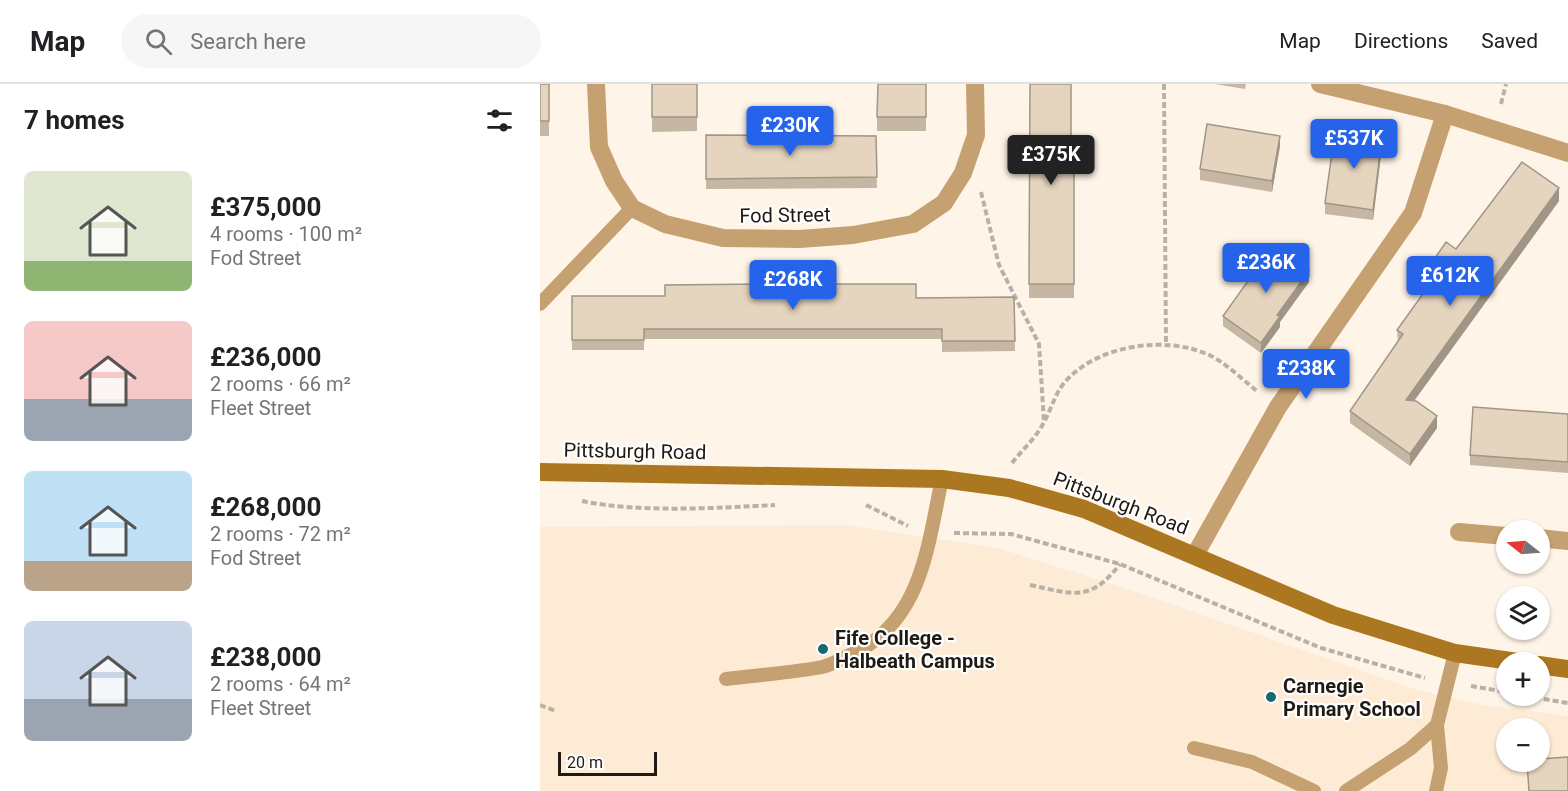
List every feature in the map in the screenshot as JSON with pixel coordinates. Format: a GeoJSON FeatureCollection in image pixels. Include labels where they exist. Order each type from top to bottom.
{"type":"FeatureCollection","features":[{"type":"Feature","properties":{"kind":"street"},"geometry":{"type":"LineString","coordinates":[[596,84],[599,147],[614,181],[632,208]]}},
{"type":"Feature","properties":{"kind":"street","name":"Fod Street"},"geometry":{"type":"LineString","coordinates":[[632,208],[665,224],[723,238],[800,239],[853,235],[913,224],[944,203],[963,173],[976,135],[975,84]]}},
{"type":"Feature","properties":{"kind":"street"},"geometry":{"type":"LineString","coordinates":[[1320,84],[1348,87],[1445,114],[1568,153]]}},
{"type":"Feature","properties":{"kind":"street"},"geometry":{"type":"LineString","coordinates":[[1195,555],[1278,407],[1413,213],[1445,114]]}},
{"type":"Feature","properties":{"kind":"street","name":"Pittsburgh Road"},"geometry":{"type":"LineString","coordinates":[[540,472],[942,478],[995,486],[1084,509],[1333,615],[1455,653],[1496,659]]}},
{"type":"Feature","properties":{"kind":"street"},"geometry":{"type":"LineString","coordinates":[[1459,532],[1496,535]]}},
{"type":"Feature","properties":{"kind":"street"},"geometry":{"type":"LineString","coordinates":[[1550,539],[1568,541]]}},
{"type":"Feature","properties":{"kind":"street"},"geometry":{"type":"LineString","coordinates":[[1550,667],[1568,669]]}},
{"type":"Feature","properties":{"kind":"lane"},"geometry":{"type":"LineString","coordinates":[[540,304],[632,208]]}},
{"type":"Feature","properties":{"kind":"lane"},"geometry":{"type":"LineString","coordinates":[[726,679],[824,666],[865,649],[892,626],[912,596],[923,568],[942,478]]}},
{"type":"Feature","properties":{"kind":"lane"},"geometry":{"type":"LineString","coordinates":[[1436,791],[1441,768],[1437,725],[1455,653]]}},
{"type":"Feature","properties":{"kind":"lane"},"geometry":{"type":"LineString","coordinates":[[1346,791],[1410,749],[1437,725]]}},
{"type":"Feature","properties":{"kind":"lane"},"geometry":{"type":"LineString","coordinates":[[1194,748],[1252,762],[1314,791]]}},
{"type":"Feature","properties":{"kind":"path"},"geometry":{"type":"LineString","coordinates":[[1164,84],[1166,345]]}},
{"type":"Feature","properties":{"kind":"path"},"geometry":{"type":"LineString","coordinates":[[971,150],[999,265],[1039,344],[1044,422]]}},
{"type":"Feature","properties":{"kind":"path"},"geometry":{"type":"LineString","coordinates":[[995,486],[1044,422],[1051,403],[1065,383],[1082,367],[1119,350],[1166,345],[1214,357],[1278,407]]}},
{"type":"Feature","properties":{"kind":"path"},"geometry":{"type":"LineString","coordinates":[[581,500],[603,505],[713,508],[782,504]]}},
{"type":"Feature","properties":{"kind":"path"},"geometry":{"type":"LineString","coordinates":[[863,504],[909,526],[931,530],[1011,534],[1120,564],[1321,648],[1417,677],[1496,690]]}},
{"type":"Feature","properties":{"kind":"path"},"geometry":{"type":"LineString","coordinates":[[1030,585],[1071,593],[1094,590],[1103,585],[1120,564]]}},
{"type":"Feature","properties":{"kind":"path"},"geometry":{"type":"LineString","coordinates":[[1550,700],[1568,703]]}},
{"type":"Feature","properties":{"kind":"path"},"geometry":{"type":"LineString","coordinates":[[540,705],[556,711]]}},
{"type":"Feature","properties":{"kind":"shaded area","name":"Fife College - Halbeath Campus"},"geometry":{"type":"Polygon","coordinates":[[[845,525],[997,548],[1125,588],[1414,689],[1483,705],[1568,716],[1568,791],[540,791],[540,527],[845,525]]]}},
{"type":"Feature","properties":{"kind":"building"},"geometry":{"type":"Polygon","coordinates":[[[540,84],[549,84],[549,121],[540,121],[540,84]]]}},
{"type":"Feature","properties":{"kind":"building"},"geometry":{"type":"Polygon","coordinates":[[[652,84],[697,84],[697,117],[652,117],[652,84]]]}},
{"type":"Feature","properties":{"kind":"building"},"geometry":{"type":"Polygon","coordinates":[[[878,84],[926,84],[926,117],[877,117],[878,84]]]}},
{"type":"Feature","properties":{"kind":"building"},"geometry":{"type":"Polygon","coordinates":[[[1030,84],[1071,84],[1074,284],[1029,284],[1030,84]]]}},
{"type":"Feature","properties":{"kind":"building"},"geometry":{"type":"Polygon","coordinates":[[[1207,124],[1280,136],[1272,181],[1200,169],[1207,124]]]}},
{"type":"Feature","properties":{"kind":"building"},"geometry":{"type":"Polygon","coordinates":[[[1335,131],[1382,137],[1373,210],[1325,203],[1335,131]]]}},
{"type":"Feature","properties":{"kind":"building"},"geometry":{"type":"Polygon","coordinates":[[[706,135],[876,136],[877,177],[706,179],[706,135]]]}},
{"type":"Feature","properties":{"kind":"building"},"geometry":{"type":"Polygon","coordinates":[[[1522,162],[1559,188],[1406,400],[1416,401],[1437,416],[1410,454],[1350,411],[1403,334],[1397,330],[1438,273],[1429,267],[1446,242],[1456,249],[1522,162]]]}},
{"type":"Feature","properties":{"kind":"building"},"geometry":{"type":"Polygon","coordinates":[[[1273,246],[1309,271],[1277,315],[1280,316],[1261,343],[1223,316],[1273,246]]]}},
{"type":"Feature","properties":{"kind":"building"},"geometry":{"type":"Polygon","coordinates":[[[916,284],[916,298],[1014,297],[1015,341],[942,341],[942,329],[644,329],[644,340],[572,340],[572,296],[665,296],[665,285],[916,284]]]}},
{"type":"Feature","properties":{"kind":"building"},"geometry":{"type":"Polygon","coordinates":[[[1473,407],[1568,414],[1568,462],[1470,455],[1473,407]]]}},
{"type":"Feature","properties":{"kind":"building"},"geometry":{"type":"Polygon","coordinates":[[[1568,757],[1568,791],[1529,791],[1528,772],[1550,772],[1550,758],[1568,757]]]}},
{"type":"Feature","properties":{"kind":"place","name":"Fife College - Halbeath Campus"},"geometry":{"type":"Point","coordinates":[823,649]}},
{"type":"Feature","properties":{"kind":"place","name":"Carnegie Primary School"},"geometry":{"type":"Point","coordinates":[1271,697]}}]}
